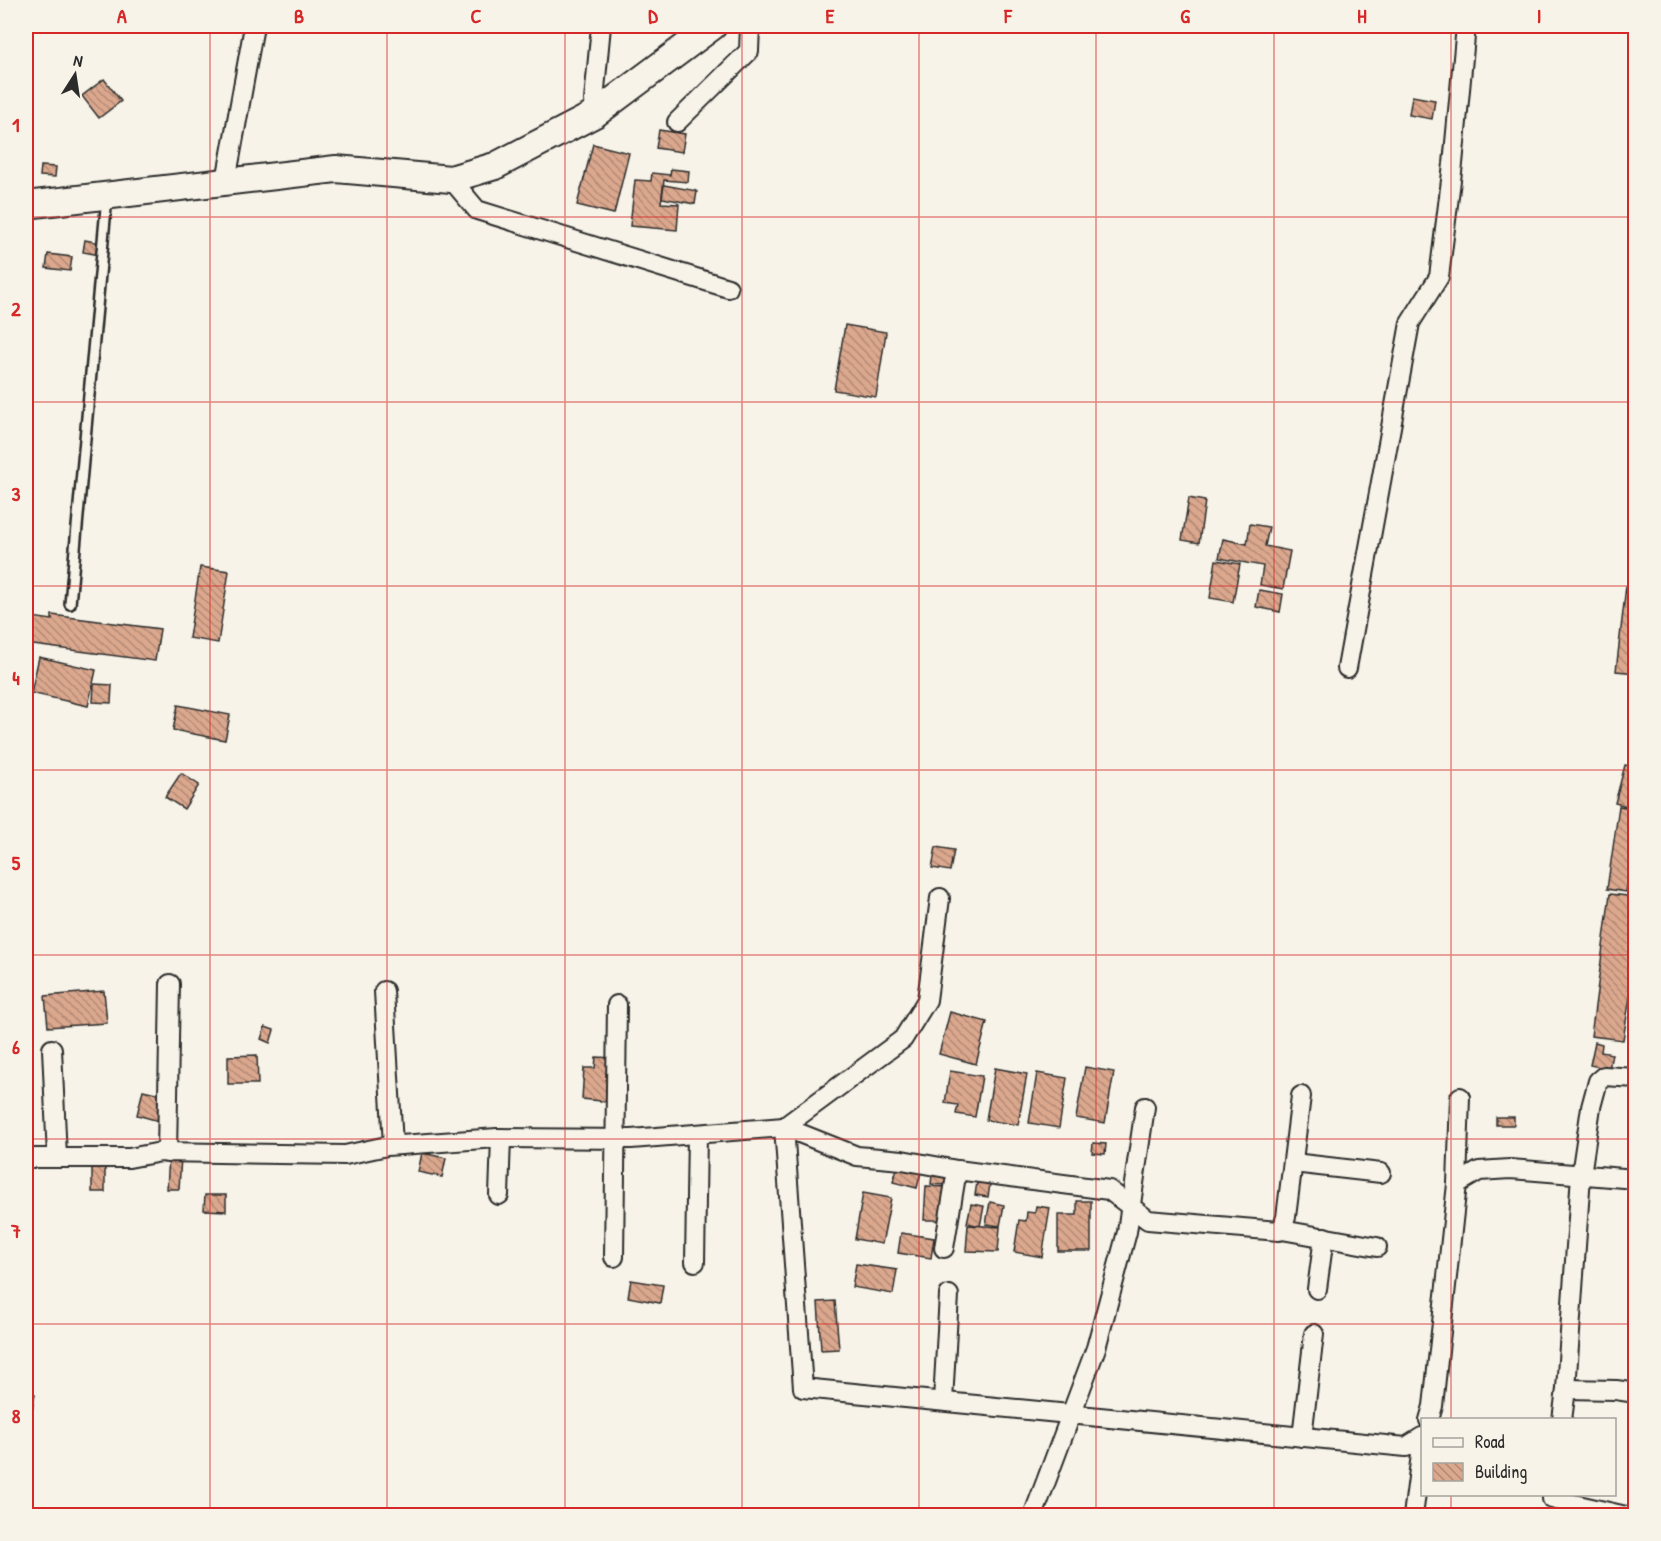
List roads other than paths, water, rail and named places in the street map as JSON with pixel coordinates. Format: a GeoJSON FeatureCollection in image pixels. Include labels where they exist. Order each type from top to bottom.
{"type":"FeatureCollection","features":[{"type":"Feature","properties":{"kind":"main road"},"geometry":{"type":"LineString","coordinates":[[26,205],[336,169],[451,179],[495,166],[595,114],[712,26]]}},
{"type":"Feature","properties":{"kind":"street"},"geometry":{"type":"LineString","coordinates":[[226,181],[254,26]]}},
{"type":"Feature","properties":{"kind":"street"},"geometry":{"type":"LineString","coordinates":[[595,114],[594,100],[601,26]]}},
{"type":"Feature","properties":{"kind":"street"},"geometry":{"type":"LineString","coordinates":[[677,122],[749,51],[750,26]]}},
{"type":"Feature","properties":{"kind":"street"},"geometry":{"type":"LineString","coordinates":[[1347,668],[1410,323],[1439,277],[1453,164],[1466,26]]}},
{"type":"Feature","properties":{"kind":"street"},"geometry":{"type":"LineString","coordinates":[[451,179],[477,210],[728,288]]}},
{"type":"Feature","properties":{"kind":"street"},"geometry":{"type":"LineString","coordinates":[[784,1127],[903,1040],[927,1000],[940,898]]}},
{"type":"Feature","properties":{"kind":"street"},"geometry":{"type":"LineString","coordinates":[[167,1153],[170,984]]}},
{"type":"Feature","properties":{"kind":"street"},"geometry":{"type":"LineString","coordinates":[[384,991],[393,1145]]}},
{"type":"Feature","properties":{"kind":"street"},"geometry":{"type":"LineString","coordinates":[[614,1257],[617,1005]]}},
{"type":"Feature","properties":{"kind":"street"},"geometry":{"type":"LineString","coordinates":[[52,1049],[57,1157]]}},
{"type":"Feature","properties":{"kind":"street"},"geometry":{"type":"LineString","coordinates":[[1562,1418],[1581,1174],[1591,1107],[1598,1081],[1604,1076],[1635,1078]]}},
{"type":"Feature","properties":{"kind":"street"},"geometry":{"type":"LineString","coordinates":[[1282,1230],[1286,1217],[1301,1096]]}},
{"type":"Feature","properties":{"kind":"street"},"geometry":{"type":"LineString","coordinates":[[1429,1418],[1433,1406],[1457,1184],[1460,1097]]}},
{"type":"Feature","properties":{"kind":"street"},"geometry":{"type":"LineString","coordinates":[[1033,1515],[1096,1348],[1127,1232],[1145,1107]]}},
{"type":"Feature","properties":{"kind":"street"},"geometry":{"type":"LineString","coordinates":[[784,1127],[803,1388],[1406,1447],[1421,1438]]}},
{"type":"Feature","properties":{"kind":"street"},"geometry":{"type":"LineString","coordinates":[[26,1158],[129,1158],[167,1153],[345,1155],[393,1145],[501,1138],[616,1139],[784,1127],[857,1156],[902,1160],[957,1170],[1108,1190],[1148,1220],[1282,1230],[1377,1247]]}},
{"type":"Feature","properties":{"kind":"street"},"geometry":{"type":"LineString","coordinates":[[695,1262],[697,1134]]}},
{"type":"Feature","properties":{"kind":"street"},"geometry":{"type":"LineString","coordinates":[[499,1195],[501,1138]]}},
{"type":"Feature","properties":{"kind":"street"},"geometry":{"type":"LineString","coordinates":[[1293,1163],[1381,1173]]}},
{"type":"Feature","properties":{"kind":"street"},"geometry":{"type":"LineString","coordinates":[[944,1248],[957,1170]]}},
{"type":"Feature","properties":{"kind":"street"},"geometry":{"type":"LineString","coordinates":[[1457,1184],[1479,1171],[1510,1170],[1635,1179]]}},
{"type":"Feature","properties":{"kind":"street"},"geometry":{"type":"LineString","coordinates":[[1317,1289],[1324,1237]]}},
{"type":"Feature","properties":{"kind":"street"},"geometry":{"type":"LineString","coordinates":[[944,1401],[949,1295]]}},
{"type":"Feature","properties":{"kind":"street"},"geometry":{"type":"LineString","coordinates":[[1302,1437],[1314,1334]]}},
{"type":"Feature","properties":{"kind":"street"},"geometry":{"type":"LineString","coordinates":[[1566,1389],[1616,1390],[1635,1393]]}},
{"type":"Feature","properties":{"kind":"street"},"geometry":{"type":"LineString","coordinates":[[1413,1515],[1421,1455]]}},
{"type":"Feature","properties":{"kind":"street"},"geometry":{"type":"LineString","coordinates":[[1551,1503],[1626,1515]]}},
{"type":"Feature","properties":{"kind":"lane"},"geometry":{"type":"LineString","coordinates":[[70,604],[107,194]]}}]}
